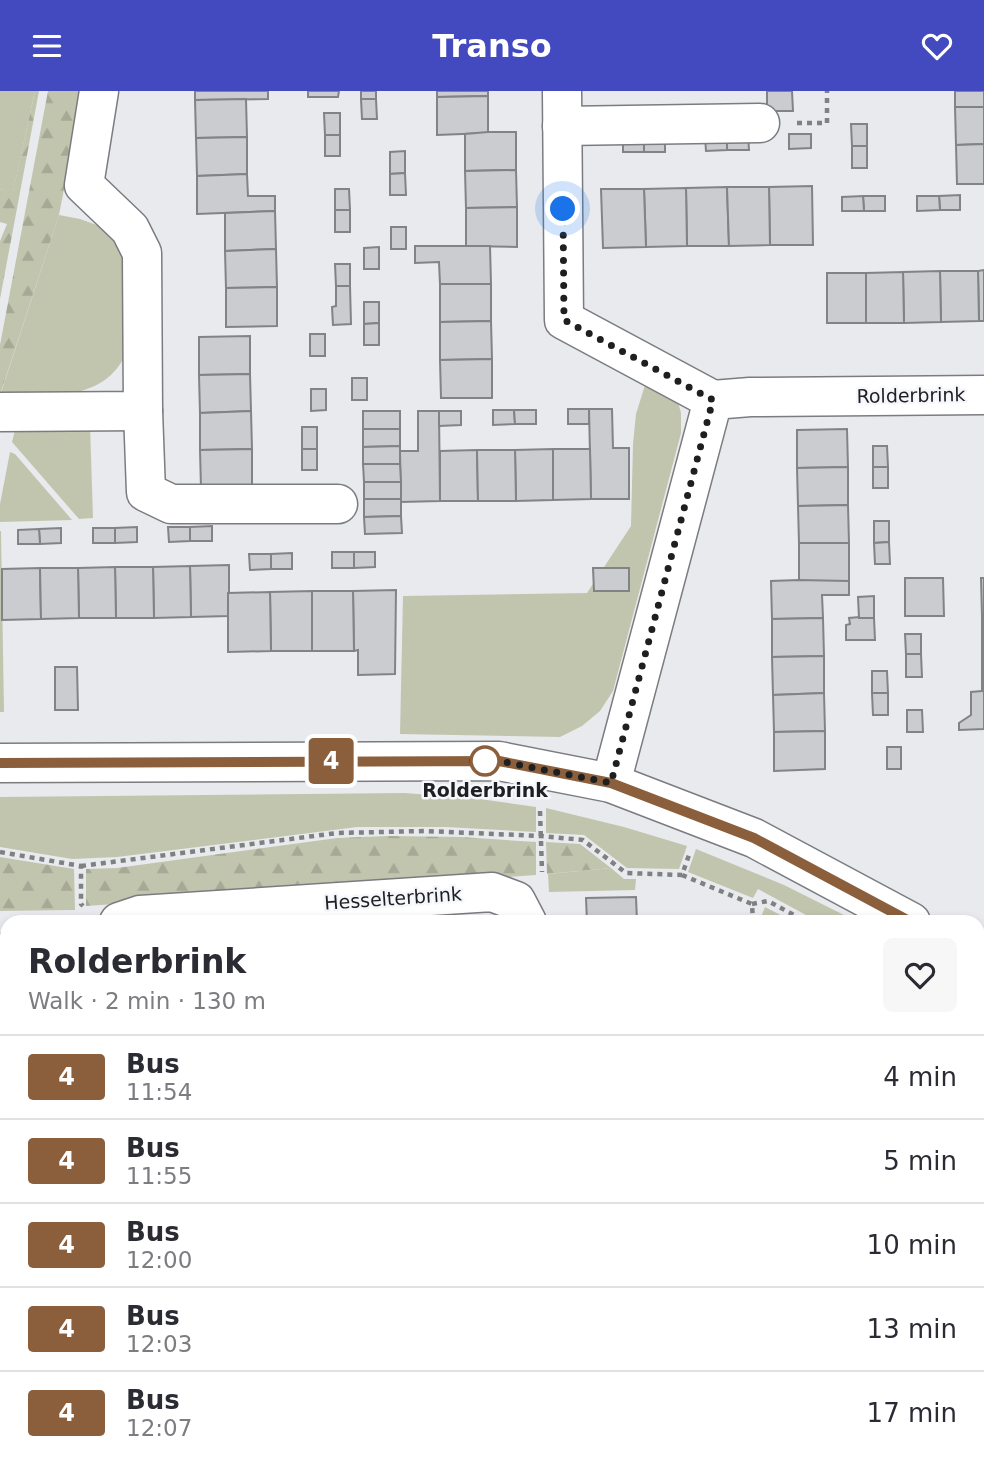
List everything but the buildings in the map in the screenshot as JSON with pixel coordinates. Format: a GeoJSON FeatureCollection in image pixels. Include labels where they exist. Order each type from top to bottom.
{"type":"FeatureCollection","features":[{"type":"Feature","properties":{"kind":"street"},"geometry":{"type":"LineString","coordinates":[[99,91],[84,185],[130,229],[142,253],[146,492],[171,503],[338,503]]}},
{"type":"Feature","properties":{"kind":"street"},"geometry":{"type":"LineString","coordinates":[[611,783],[713,400],[564,320],[562,108],[760,123]]}},
{"type":"Feature","properties":{"kind":"street","name":"Rolderbrink"},"geometry":{"type":"LineString","coordinates":[[713,400],[750,397],[984,395]]}},
{"type":"Feature","properties":{"kind":"street"},"geometry":{"type":"LineString","coordinates":[[0,412],[143,411]]}},
{"type":"Feature","properties":{"kind":"street"},"geometry":{"type":"LineString","coordinates":[[0,763],[499,761],[611,783],[754,838],[898,915]]}},
{"type":"Feature","properties":{"kind":"street","name":"Hesselterbrink"},"geometry":{"type":"LineString","coordinates":[[140,915],[492,892],[516,901],[523,914]]}},
{"type":"Feature","properties":{"kind":"path"},"geometry":{"type":"LineString","coordinates":[[760,123],[827,124],[827,91]]}},
{"type":"Feature","properties":{"kind":"path"},"geometry":{"type":"LineString","coordinates":[[523,914],[543,888],[540,807],[547,770]]}},
{"type":"Feature","properties":{"kind":"path"},"geometry":{"type":"LineString","coordinates":[[682,875],[701,818]]}},
{"type":"Feature","properties":{"kind":"path"},"geometry":{"type":"LineString","coordinates":[[0,852],[81,866],[338,833],[425,831],[541,836],[583,840],[626,873],[682,875],[752,904],[768,901],[794,915]]}},
{"type":"Feature","properties":{"kind":"path"},"geometry":{"type":"LineString","coordinates":[[81,866],[81,904],[102,915]]}},
{"type":"Feature","properties":{"kind":"path"},"geometry":{"type":"LineString","coordinates":[[752,904],[753,915]]}},
{"type":"Feature","properties":{"kind":"green space"},"geometry":{"type":"Polygon","coordinates":[[[0,91],[35,91],[13,192],[0,189],[0,91]]]}},
{"type":"Feature","properties":{"kind":"green space"},"geometry":{"type":"Polygon","coordinates":[[[35,91],[39,91],[0,299],[0,241],[7,224],[0,222],[0,189],[13,191],[35,91]]]}},
{"type":"Feature","properties":{"kind":"green space"},"geometry":{"type":"Polygon","coordinates":[[[48,91],[83,91],[59,215],[0,395],[0,345],[48,91]]]}},
{"type":"Feature","properties":{"kind":"green space"},"geometry":{"type":"Polygon","coordinates":[[[59,215],[102,227],[124,252],[125,356],[114,371],[87,389],[53,395],[0,396],[59,215]]]}},
{"type":"Feature","properties":{"kind":"green space"},"geometry":{"type":"Polygon","coordinates":[[[646,382],[678,402],[681,433],[613,691],[600,711],[582,726],[560,737],[400,734],[403,596],[587,593],[631,526],[636,414],[646,382]]]}},
{"type":"Feature","properties":{"kind":"green space"},"geometry":{"type":"Polygon","coordinates":[[[90,425],[93,518],[79,519],[12,442],[16,426],[90,425]]]}},
{"type":"Feature","properties":{"kind":"green space"},"geometry":{"type":"Polygon","coordinates":[[[10,452],[15,454],[72,520],[0,522],[0,504],[10,452]]]}},
{"type":"Feature","properties":{"kind":"green space"},"geometry":{"type":"Polygon","coordinates":[[[1,531],[4,712],[0,712],[1,531]]]}},
{"type":"Feature","properties":{"kind":"green space"},"geometry":{"type":"Polygon","coordinates":[[[405,793],[536,807],[536,832],[446,827],[357,827],[117,857],[72,859],[0,847],[0,797],[405,793]]]}},
{"type":"Feature","properties":{"kind":"green space"},"geometry":{"type":"Polygon","coordinates":[[[546,808],[687,846],[679,869],[627,868],[584,835],[546,833],[546,808]]]}},
{"type":"Feature","properties":{"kind":"green space"},"geometry":{"type":"Polygon","coordinates":[[[388,836],[536,842],[536,875],[86,906],[86,869],[117,868],[337,838],[388,836]]]}},
{"type":"Feature","properties":{"kind":"green space"},"geometry":{"type":"Polygon","coordinates":[[[546,842],[580,844],[611,868],[547,874],[546,842]]]}},
{"type":"Feature","properties":{"kind":"green space"},"geometry":{"type":"Polygon","coordinates":[[[696,849],[784,885],[844,915],[806,915],[758,889],[753,898],[688,872],[696,849]]]}},
{"type":"Feature","properties":{"kind":"green space"},"geometry":{"type":"Polygon","coordinates":[[[0,857],[74,869],[75,910],[0,911],[0,857]]]}},
{"type":"Feature","properties":{"kind":"green space"},"geometry":{"type":"Polygon","coordinates":[[[611,868],[624,879],[636,879],[635,890],[549,892],[548,874],[611,868]]]}},
{"type":"Feature","properties":{"kind":"green space"},"geometry":{"type":"Polygon","coordinates":[[[765,907],[780,915],[762,915],[765,907]]]}},
{"type":"Feature","properties":{"kind":"bus line","name":"4"},"geometry":{"type":"LineString","coordinates":[[0,763],[499,761],[611,783],[754,838],[898,915]]}},
{"type":"Feature","properties":{"kind":"place","name":"Rolderbrink"},"geometry":{"type":"Point","coordinates":[485,761]}},
{"type":"Feature","properties":{"kind":"route"},"geometry":{"type":"LineString","coordinates":[[485,761],[471,761],[499,761],[611,783],[713,400],[564,320],[563,209]]}}]}
